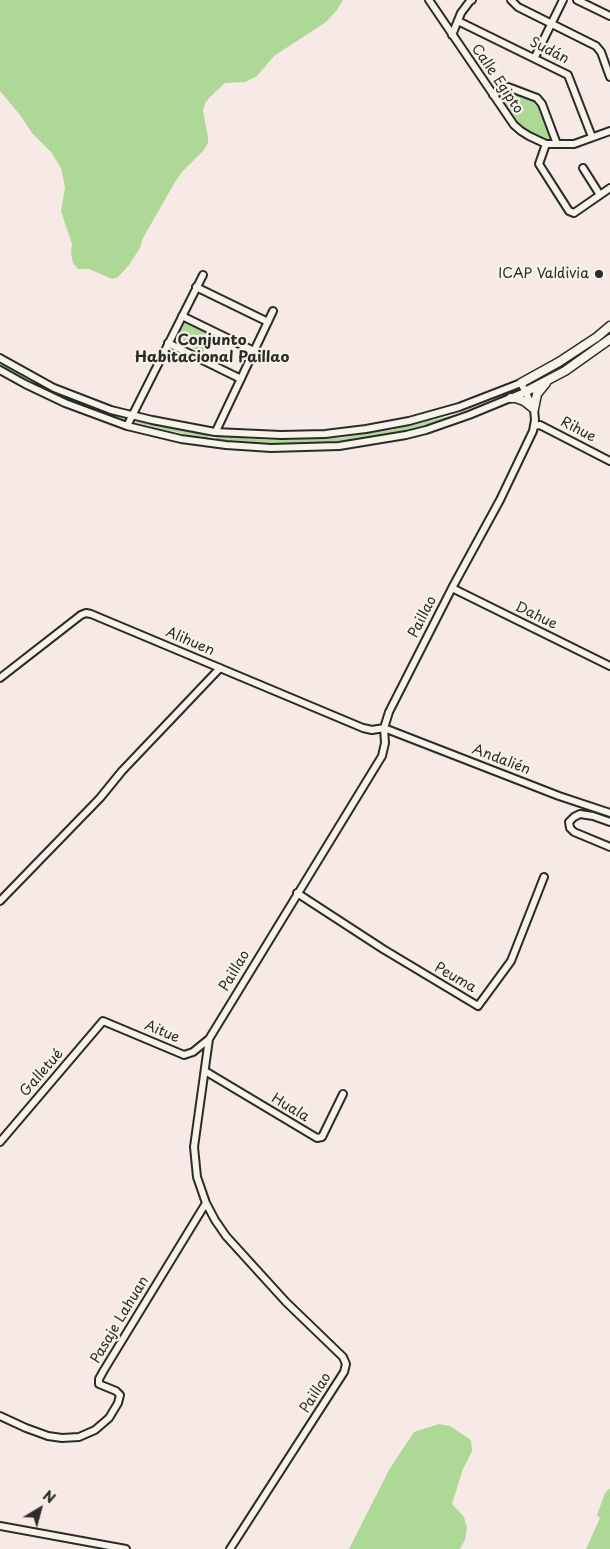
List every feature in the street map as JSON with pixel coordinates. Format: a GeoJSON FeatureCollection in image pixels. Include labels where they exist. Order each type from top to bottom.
{"type":"FeatureCollection","features":[{"type":"Feature","properties":{"kind":"street","name":"Calle Egipto"},"geometry":{"type":"LineString","coordinates":[[429,0],[514,125],[529,136],[546,144],[574,144],[610,131]]}},
{"type":"Feature","properties":{"kind":"street"},"geometry":{"type":"LineString","coordinates":[[452,35],[461,13],[472,0]]}},
{"type":"Feature","properties":{"kind":"street"},"geometry":{"type":"LineString","coordinates":[[511,0],[518,7],[598,48],[610,77]]}},
{"type":"Feature","properties":{"kind":"street"},"geometry":{"type":"LineString","coordinates":[[535,57],[562,0]]}},
{"type":"Feature","properties":{"kind":"street"},"geometry":{"type":"LineString","coordinates":[[577,0],[610,16]]}},
{"type":"Feature","properties":{"kind":"street","name":"Sudán"},"geometry":{"type":"LineString","coordinates":[[458,21],[535,57],[568,75],[592,137]]}},
{"type":"Feature","properties":{"kind":"street"},"geometry":{"type":"LineString","coordinates":[[493,94],[508,87],[537,98],[542,104],[557,144]]}},
{"type":"Feature","properties":{"kind":"street"},"geometry":{"type":"LineString","coordinates":[[546,144],[539,164],[569,211],[574,213],[610,188]]}},
{"type":"Feature","properties":{"kind":"street"},"geometry":{"type":"LineString","coordinates":[[583,168],[600,195]]}},
{"type":"Feature","properties":{"kind":"street"},"geometry":{"type":"LineString","coordinates":[[127,426],[203,275]]}},
{"type":"Feature","properties":{"kind":"street"},"geometry":{"type":"LineString","coordinates":[[196,287],[268,322]]}},
{"type":"Feature","properties":{"kind":"street"},"geometry":{"type":"LineString","coordinates":[[213,444],[216,430],[273,310]]}},
{"type":"Feature","properties":{"kind":"street"},"geometry":{"type":"LineString","coordinates":[[182,316],[254,351]]}},
{"type":"Feature","properties":{"kind":"street"},"geometry":{"type":"LineString","coordinates":[[0,358],[36,379],[67,393],[111,410],[165,423],[282,436],[325,434],[409,421],[459,407],[521,383],[559,362],[610,326]]}},
{"type":"Feature","properties":{"kind":"street"},"geometry":{"type":"LineString","coordinates":[[0,370],[64,403],[127,426],[181,439],[248,447],[294,448],[339,446],[426,430],[511,398],[565,371],[610,339]]}},
{"type":"Feature","properties":{"kind":"street"},"geometry":{"type":"LineString","coordinates":[[168,343],[241,379]]}},
{"type":"Feature","properties":{"kind":"street"},"geometry":{"type":"LineString","coordinates":[[511,398],[524,401],[534,409],[537,394],[549,379]]}},
{"type":"Feature","properties":{"kind":"street","name":"Paillao"},"geometry":{"type":"LineString","coordinates":[[230,1549],[344,1372],[346,1364],[343,1357],[286,1302],[226,1236],[214,1220],[206,1203],[197,1177],[194,1148],[209,1039],[382,756],[385,743],[384,728],[389,712],[452,588],[500,500],[534,426],[534,409],[521,383]]}},
{"type":"Feature","properties":{"kind":"street","name":"Rihue"},"geometry":{"type":"LineString","coordinates":[[534,426],[540,425],[610,460]]}},
{"type":"Feature","properties":{"kind":"street","name":"Dahue"},"geometry":{"type":"LineString","coordinates":[[452,588],[610,666]]}},
{"type":"Feature","properties":{"kind":"street","name":"Alihuen"},"geometry":{"type":"LineString","coordinates":[[0,678],[86,613],[363,728],[372,730],[384,728]]}},
{"type":"Feature","properties":{"kind":"street"},"geometry":{"type":"LineString","coordinates":[[0,902],[100,798],[122,770],[220,668]]}},
{"type":"Feature","properties":{"kind":"street","name":"Andalién"},"geometry":{"type":"LineString","coordinates":[[384,728],[610,813]]}},
{"type":"Feature","properties":{"kind":"street"},"geometry":{"type":"LineString","coordinates":[[576,816],[581,803]]}},
{"type":"Feature","properties":{"kind":"street"},"geometry":{"type":"LineString","coordinates":[[610,822],[580,814],[569,822],[570,828],[574,832],[610,847]]}},
{"type":"Feature","properties":{"kind":"street","name":"Peuma"},"geometry":{"type":"LineString","coordinates":[[297,893],[398,958],[478,1006],[511,961],[544,877]]}},
{"type":"Feature","properties":{"kind":"street","name":"Aitue"},"geometry":{"type":"LineString","coordinates":[[103,1021],[184,1054],[193,1052],[209,1039]]}},
{"type":"Feature","properties":{"kind":"street","name":"Galletué"},"geometry":{"type":"LineString","coordinates":[[0,1142],[103,1021]]}},
{"type":"Feature","properties":{"kind":"street","name":"Huala"},"geometry":{"type":"LineString","coordinates":[[204,1071],[317,1138],[322,1137],[343,1094]]}},
{"type":"Feature","properties":{"kind":"street","name":"Pasaje Lahuan"},"geometry":{"type":"LineString","coordinates":[[0,1416],[41,1433],[62,1438],[78,1438],[95,1430],[109,1418],[118,1403],[120,1395],[116,1391],[100,1384],[104,1370],[206,1203]]}},
{"type":"Feature","properties":{"kind":"street"},"geometry":{"type":"LineString","coordinates":[[0,1526],[126,1549]]}},
{"type":"Feature","properties":{"kind":"green space"},"geometry":{"type":"Polygon","coordinates":[[[0,0],[343,0],[326,22],[274,56],[257,76],[245,82],[225,83],[205,103],[203,111],[208,143],[175,182],[129,265],[118,277],[112,279],[89,269],[78,269],[73,263],[71,254],[72,244],[61,211],[65,187],[61,168],[51,152],[32,133],[0,91],[0,0]]]}},
{"type":"Feature","properties":{"kind":"green space"},"geometry":{"type":"Polygon","coordinates":[[[509,88],[534,99],[538,103],[553,142],[534,136],[515,121],[498,97],[509,88]]]}},
{"type":"Feature","properties":{"kind":"green space"},"geometry":{"type":"Polygon","coordinates":[[[183,320],[212,335],[203,353],[176,339],[175,335],[183,320]]]}},
{"type":"Feature","properties":{"kind":"green space"},"geometry":{"type":"Polygon","coordinates":[[[0,361],[57,391],[126,417],[126,421],[80,406],[52,394],[0,366],[0,361]]]}},
{"type":"Feature","properties":{"kind":"green space"},"geometry":{"type":"Polygon","coordinates":[[[481,405],[482,407],[440,422],[359,440],[277,444],[235,443],[218,441],[216,439],[219,436],[268,440],[340,438],[391,430],[458,414],[481,405]]]}},
{"type":"Feature","properties":{"kind":"green space"},"geometry":{"type":"Polygon","coordinates":[[[134,418],[165,426],[207,433],[209,435],[208,438],[170,431],[133,422],[134,418]]]}},
{"type":"Feature","properties":{"kind":"green space"},"geometry":{"type":"Polygon","coordinates":[[[439,1424],[450,1426],[471,1440],[472,1451],[463,1469],[452,1504],[464,1517],[467,1528],[465,1540],[460,1549],[349,1549],[389,1470],[414,1432],[439,1424]]]}},
{"type":"Feature","properties":{"kind":"green space"},"geometry":{"type":"Polygon","coordinates":[[[610,1488],[610,1549],[586,1549],[600,1518],[597,1515],[605,1493],[610,1488]]]}},
{"type":"Feature","properties":{"kind":"place","name":"ICAP Valdivia"},"geometry":{"type":"Point","coordinates":[599,274]}},
{"type":"Feature","properties":{"kind":"district","name":"Conjunto Habitacional Paillao"},"geometry":{"type":"Point","coordinates":[212,350]}}]}
